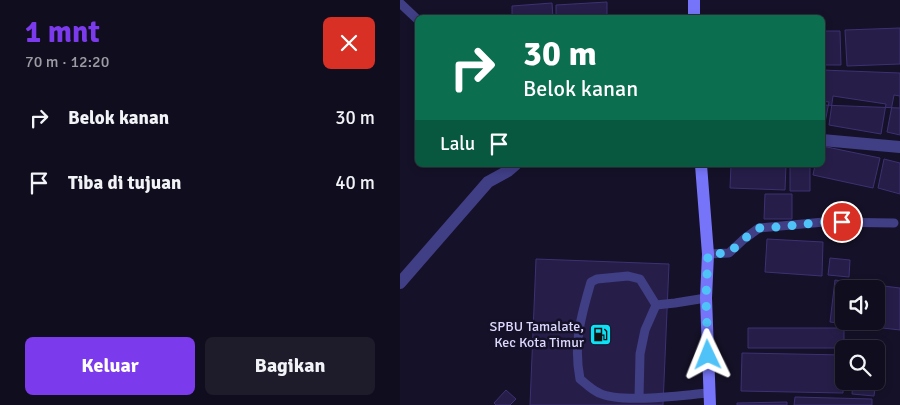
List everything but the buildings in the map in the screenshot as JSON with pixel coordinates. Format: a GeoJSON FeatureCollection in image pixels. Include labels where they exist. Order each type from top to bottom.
{"type":"FeatureCollection","features":[{"type":"Feature","properties":{"kind":"main road"},"geometry":{"type":"LineString","coordinates":[[694,0],[694,15]]}},
{"type":"Feature","properties":{"kind":"main road"},"geometry":{"type":"LineString","coordinates":[[701,167],[708,254],[706,298],[709,399]]}},
{"type":"Feature","properties":{"kind":"street"},"geometry":{"type":"LineString","coordinates":[[825,140],[900,147]]}},
{"type":"Feature","properties":{"kind":"street"},"geometry":{"type":"LineString","coordinates":[[400,283],[488,182],[513,167]]}},
{"type":"Feature","properties":{"kind":"lane"},"geometry":{"type":"LineString","coordinates":[[400,3],[415,17]]}},
{"type":"Feature","properties":{"kind":"lane"},"geometry":{"type":"LineString","coordinates":[[708,254],[729,253],[759,228],[824,222],[894,223]]}},
{"type":"Feature","properties":{"kind":"lane"},"geometry":{"type":"LineString","coordinates":[[656,305],[640,279],[628,276],[597,279],[591,282],[583,309],[577,342],[577,366],[580,379],[599,393],[613,398],[709,399]]}},
{"type":"Feature","properties":{"kind":"lane"},"geometry":{"type":"LineString","coordinates":[[656,305],[706,298]]}},
{"type":"Feature","properties":{"kind":"lane"},"geometry":{"type":"LineString","coordinates":[[640,398],[640,354],[646,330],[656,305]]}},
{"type":"Feature","properties":{"kind":"place","name":"SPBU Tamalate, Kec Kota Timur"},"geometry":{"type":"Point","coordinates":[600,334]}},
{"type":"Feature","properties":{"kind":"route"},"geometry":{"type":"LineString","coordinates":[[708,355],[706,298],[708,254],[729,253],[759,228],[842,222]]}}]}
